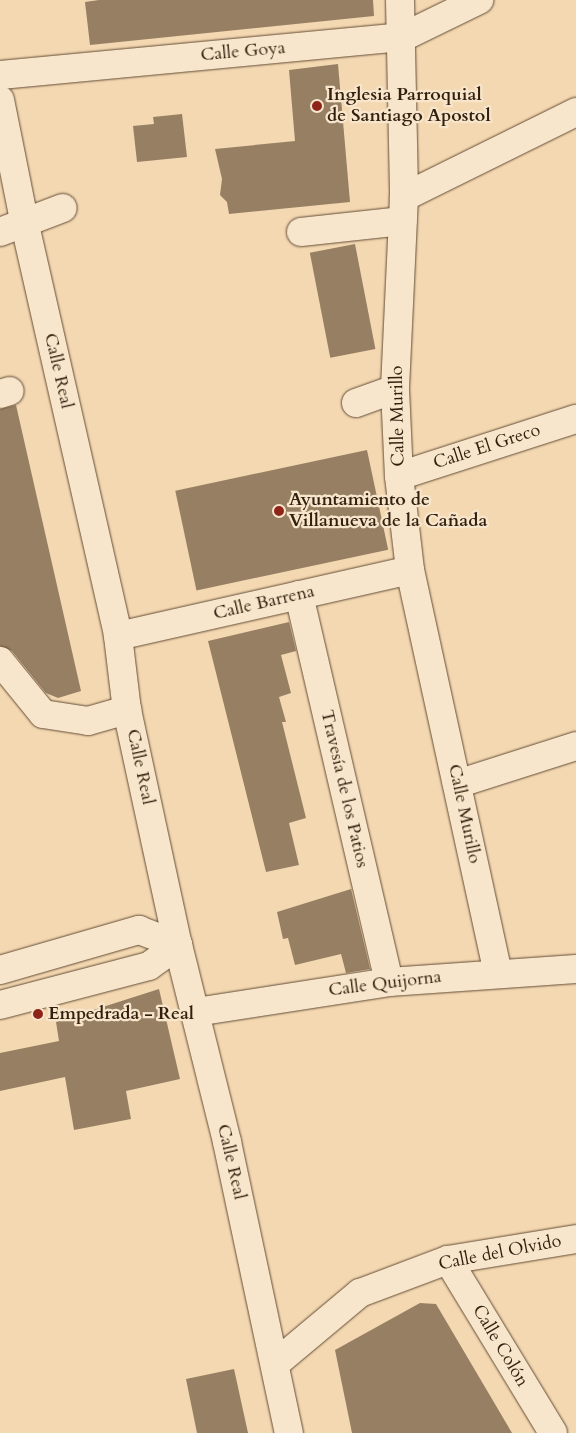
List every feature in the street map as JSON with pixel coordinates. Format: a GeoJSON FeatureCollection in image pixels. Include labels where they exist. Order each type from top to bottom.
{"type":"FeatureCollection","features":[{"type":"Feature","properties":{"kind":"street","name":"Calle Murillo"},"geometry":{"type":"LineString","coordinates":[[400,0],[403,37],[403,209],[395,389],[399,476],[410,570],[498,972]]}},
{"type":"Feature","properties":{"kind":"street","name":"Calle Goya"},"geometry":{"type":"LineString","coordinates":[[0,75],[403,37],[479,0]]}},
{"type":"Feature","properties":{"kind":"street","name":"Calle Real"},"geometry":{"type":"LineString","coordinates":[[0,100],[12,229],[118,636],[127,710],[289,1433]]}},
{"type":"Feature","properties":{"kind":"street"},"geometry":{"type":"LineString","coordinates":[[301,232],[403,209],[576,112]]}},
{"type":"Feature","properties":{"kind":"street"},"geometry":{"type":"LineString","coordinates":[[12,229],[64,208]]}},
{"type":"Feature","properties":{"kind":"street"},"geometry":{"type":"LineString","coordinates":[[356,403],[395,389]]}},
{"type":"Feature","properties":{"kind":"street","name":"Calle El Greco"},"geometry":{"type":"LineString","coordinates":[[399,476],[576,419]]}},
{"type":"Feature","properties":{"kind":"street","name":"Calle Barrena"},"geometry":{"type":"LineString","coordinates":[[118,636],[410,570]]}},
{"type":"Feature","properties":{"kind":"street","name":"Travesía de los Patios"},"geometry":{"type":"LineString","coordinates":[[299,595],[389,982]]}},
{"type":"Feature","properties":{"kind":"street"},"geometry":{"type":"LineString","coordinates":[[0,661],[43,714],[88,721],[127,710]]}},
{"type":"Feature","properties":{"kind":"street"},"geometry":{"type":"LineString","coordinates":[[457,784],[576,746]]}},
{"type":"Feature","properties":{"kind":"street"},"geometry":{"type":"LineString","coordinates":[[0,970],[139,930],[178,944]]}},
{"type":"Feature","properties":{"kind":"street"},"geometry":{"type":"LineString","coordinates":[[0,1005],[149,966],[178,944]]}},
{"type":"Feature","properties":{"kind":"street","name":"Calle Quijorna"},"geometry":{"type":"LineString","coordinates":[[196,1012],[389,982],[498,972],[576,969]]}},
{"type":"Feature","properties":{"kind":"street","name":"Calle del Olvido"},"geometry":{"type":"LineString","coordinates":[[275,1364],[360,1293],[448,1260],[576,1238]]}},
{"type":"Feature","properties":{"kind":"street","name":"Calle Colón"},"geometry":{"type":"LineString","coordinates":[[448,1260],[553,1433]]}},
{"type":"Feature","properties":{"kind":"building"},"geometry":{"type":"Polygon","coordinates":[[[99,0],[373,0],[374,16],[90,45],[85,2],[99,0]]]}},
{"type":"Feature","properties":{"kind":"building","name":"Inglesia Parroquial de Santiago Apostol"},"geometry":{"type":"Polygon","coordinates":[[[338,64],[350,202],[229,214],[227,202],[220,195],[222,179],[215,149],[295,141],[289,70],[338,64]]]}},
{"type":"Feature","properties":{"kind":"building"},"geometry":{"type":"Polygon","coordinates":[[[182,114],[187,157],[137,162],[133,126],[154,124],[153,117],[182,114]]]}},
{"type":"Feature","properties":{"kind":"building"},"geometry":{"type":"Polygon","coordinates":[[[355,244],[375,349],[330,358],[310,253],[355,244]]]}},
{"type":"Feature","properties":{"kind":"building"},"geometry":{"type":"Polygon","coordinates":[[[16,405],[81,691],[58,698],[46,693],[12,651],[0,646],[0,409],[16,405]]]}},
{"type":"Feature","properties":{"kind":"building","name":"Ayuntamiento de Villanueva de la Cañada"},"geometry":{"type":"Polygon","coordinates":[[[367,450],[388,550],[196,591],[175,491],[367,450]]]}},
{"type":"Feature","properties":{"kind":"building"},"geometry":{"type":"Polygon","coordinates":[[[289,622],[296,651],[281,655],[291,693],[279,697],[286,722],[282,722],[306,818],[289,823],[299,865],[266,872],[208,641],[289,622]]]}},
{"type":"Feature","properties":{"kind":"building"},"geometry":{"type":"Polygon","coordinates":[[[351,889],[370,969],[346,973],[341,954],[295,965],[288,938],[283,939],[277,912],[351,889]]]}},
{"type":"Feature","properties":{"kind":"building"},"geometry":{"type":"Polygon","coordinates":[[[159,989],[180,1079],[126,1091],[131,1119],[74,1130],[65,1077],[0,1091],[0,1053],[59,1041],[56,1022],[159,989]]]}},
{"type":"Feature","properties":{"kind":"building"},"geometry":{"type":"Polygon","coordinates":[[[420,1303],[436,1304],[512,1433],[352,1433],[335,1350],[420,1303]]]}},
{"type":"Feature","properties":{"kind":"building"},"geometry":{"type":"Polygon","coordinates":[[[234,1369],[248,1433],[197,1433],[186,1379],[234,1369]]]}},
{"type":"Feature","properties":{"kind":"place","name":"Inglesia Parroquial de Santiago Apostol"},"geometry":{"type":"Point","coordinates":[317,106]}},
{"type":"Feature","properties":{"kind":"place","name":"Ayuntamiento de Villanueva de la Cañada"},"geometry":{"type":"Point","coordinates":[279,511]}},
{"type":"Feature","properties":{"kind":"place","name":"Empedrada - Real"},"geometry":{"type":"Point","coordinates":[38,1014]}}]}
